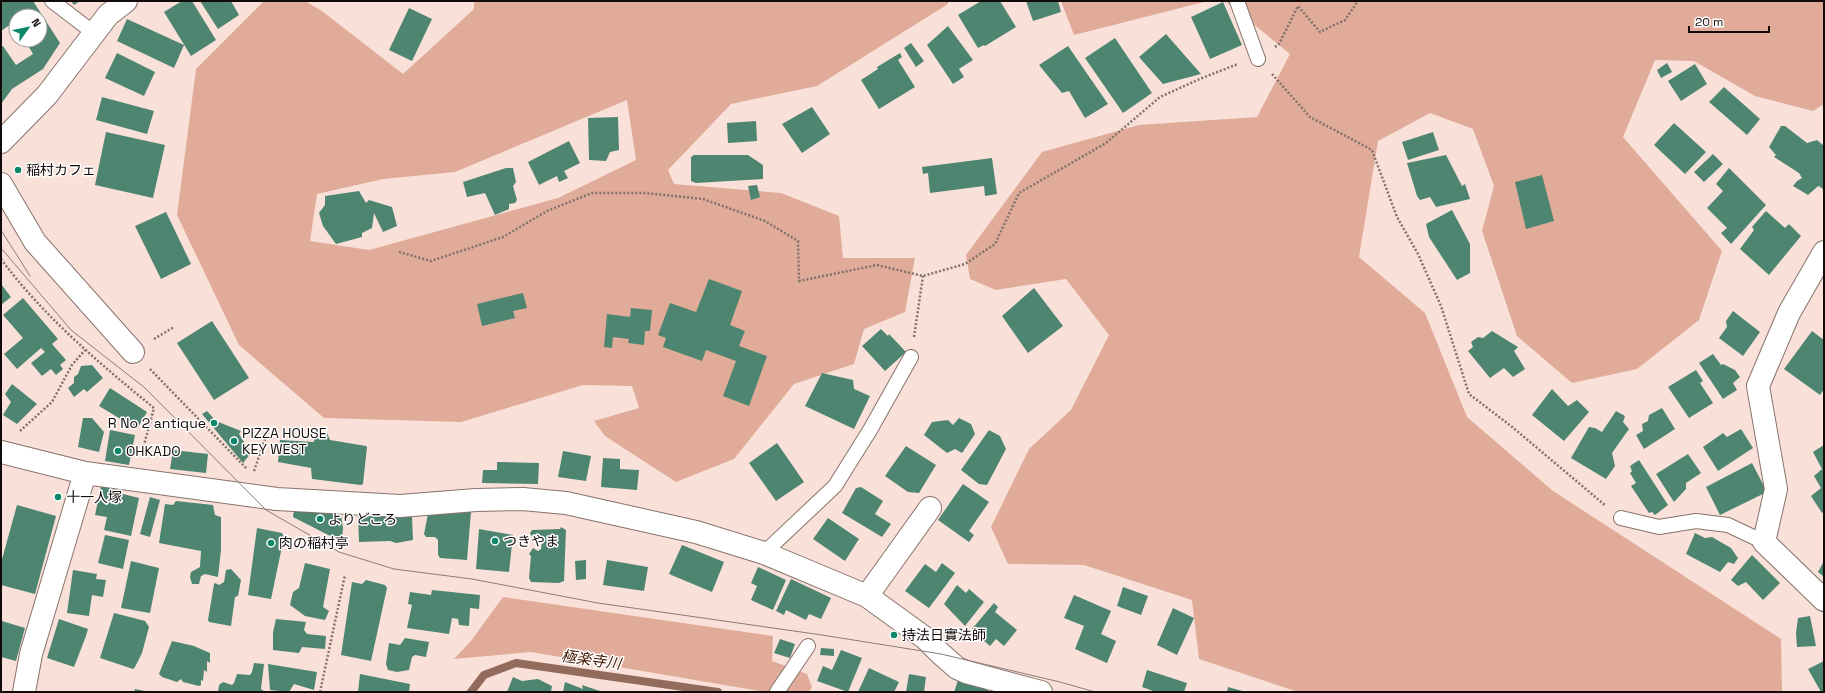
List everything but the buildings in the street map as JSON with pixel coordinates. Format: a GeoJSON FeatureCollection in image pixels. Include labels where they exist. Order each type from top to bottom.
{"type":"FeatureCollection","features":[{"type":"Feature","properties":{"kind":"street"},"geometry":{"type":"LineString","coordinates":[[1,142],[47,95],[108,15],[126,1]]}},
{"type":"Feature","properties":{"kind":"street"},"geometry":{"type":"LineString","coordinates":[[1,184],[35,242],[133,352]]}},
{"type":"Feature","properties":{"kind":"street"},"geometry":{"type":"LineString","coordinates":[[1824,252],[1789,313],[1758,386],[1776,489],[1764,542],[1824,600]]}},
{"type":"Feature","properties":{"kind":"street"},"geometry":{"type":"LineString","coordinates":[[1,452],[85,473],[277,500],[400,506],[476,500],[523,499],[566,504],[696,532],[764,553],[867,596],[925,638],[940,654],[957,668],[966,672],[1041,692]]}},
{"type":"Feature","properties":{"kind":"street"},"geometry":{"type":"LineString","coordinates":[[24,692],[31,654],[85,473]]}},
{"type":"Feature","properties":{"kind":"street"},"geometry":{"type":"LineString","coordinates":[[867,596],[930,508]]}},
{"type":"Feature","properties":{"kind":"lane"},"geometry":{"type":"LineString","coordinates":[[52,1],[94,33]]}},
{"type":"Feature","properties":{"kind":"lane"},"geometry":{"type":"LineString","coordinates":[[1237,1],[1258,58]]}},
{"type":"Feature","properties":{"kind":"lane"},"geometry":{"type":"LineString","coordinates":[[764,553],[835,486],[870,430],[911,357]]}},
{"type":"Feature","properties":{"kind":"lane"},"geometry":{"type":"LineString","coordinates":[[1621,518],[1658,527],[1696,521],[1728,525],[1764,542]]}},
{"type":"Feature","properties":{"kind":"lane"},"geometry":{"type":"LineString","coordinates":[[780,689],[808,646]]}},
{"type":"Feature","properties":{"kind":"path"},"geometry":{"type":"LineString","coordinates":[[399,252],[431,261],[503,237],[547,211],[592,192],[645,193],[703,199],[765,221],[798,241],[799,281],[877,265],[923,276],[965,264],[995,244],[1019,193],[1106,143],[1160,98],[1214,73],[1258,58],[1279,44],[1298,6],[1320,32],[1345,20],[1358,1]]}},
{"type":"Feature","properties":{"kind":"path"},"geometry":{"type":"LineString","coordinates":[[1258,58],[1310,117],[1372,150],[1397,217],[1418,254],[1440,306],[1469,394],[1512,426],[1621,518]]}},
{"type":"Feature","properties":{"kind":"path"},"geometry":{"type":"LineString","coordinates":[[1,260],[63,329],[85,350],[154,408],[134,480]]}},
{"type":"Feature","properties":{"kind":"path"},"geometry":{"type":"LineString","coordinates":[[911,357],[923,276]]}},
{"type":"Feature","properties":{"kind":"path"},"geometry":{"type":"LineString","coordinates":[[18,432],[52,402],[72,365],[85,350]]}},
{"type":"Feature","properties":{"kind":"path"},"geometry":{"type":"LineString","coordinates":[[133,352],[248,470]]}},
{"type":"Feature","properties":{"kind":"path"},"geometry":{"type":"LineString","coordinates":[[268,430],[253,476],[277,500]]}},
{"type":"Feature","properties":{"kind":"path"},"geometry":{"type":"LineString","coordinates":[[320,692],[345,575]]}},
{"type":"Feature","properties":{"kind":"shaded area"},"geometry":{"type":"Polygon","coordinates":[[[264,1],[305,1],[322,11],[403,74],[474,9],[474,1],[948,1],[948,4],[817,86],[731,104],[668,170],[674,184],[781,193],[839,216],[843,258],[915,258],[905,312],[864,329],[854,364],[794,384],[734,459],[676,482],[605,436],[594,421],[639,408],[632,386],[583,385],[461,422],[324,418],[239,345],[177,215],[196,69],[264,1]],[[627,100],[455,172],[383,179],[317,194],[310,241],[369,250],[558,198],[636,160],[627,100]]]}},
{"type":"Feature","properties":{"kind":"shaded area"},"geometry":{"type":"Polygon","coordinates":[[[1061,1],[1208,1],[1074,35],[1061,1]]]}},
{"type":"Feature","properties":{"kind":"shaded area"},"geometry":{"type":"Polygon","coordinates":[[[1225,1],[1824,1],[1824,104],[1813,111],[1755,96],[1694,61],[1655,60],[1623,137],[1722,251],[1699,320],[1637,369],[1572,383],[1517,336],[1482,231],[1494,186],[1473,129],[1430,113],[1378,141],[1359,257],[1425,313],[1467,417],[1553,491],[1781,639],[1782,692],[1298,692],[1199,659],[1192,600],[1084,565],[1008,564],[991,527],[1029,449],[1071,410],[1109,335],[1066,279],[996,290],[970,279],[966,255],[1042,152],[1139,125],[1257,117],[1290,54],[1225,1]]]}},
{"type":"Feature","properties":{"kind":"shaded area"},"geometry":{"type":"Polygon","coordinates":[[[503,597],[773,636],[772,661],[807,674],[812,687],[809,692],[766,692],[531,652],[454,659],[471,641],[503,597]]]}},
{"type":"Feature","properties":{"kind":"waterway","name":"極楽寺川"},"geometry":{"type":"LineString","coordinates":[[471,692],[484,675],[516,663],[718,692]]}},
{"type":"Feature","properties":{"kind":"tram line"},"geometry":{"type":"LineString","coordinates":[[1,230],[30,276]]}},
{"type":"Feature","properties":{"kind":"tram line"},"geometry":{"type":"LineString","coordinates":[[1,248],[71,330],[145,388],[266,510],[339,552],[394,569],[472,579],[598,603],[822,635],[941,654],[1060,682],[1095,692]]}},
{"type":"Feature","properties":{"kind":"place","name":"稲村カフェ"},"geometry":{"type":"Point","coordinates":[18,170]}},
{"type":"Feature","properties":{"kind":"place","name":"R No 2 antique"},"geometry":{"type":"Point","coordinates":[214,423]}},
{"type":"Feature","properties":{"kind":"place","name":"PIZZA HOUSE KEY WEST"},"geometry":{"type":"Point","coordinates":[234,441]}},
{"type":"Feature","properties":{"kind":"place","name":"OHKADO"},"geometry":{"type":"Point","coordinates":[118,451]}},
{"type":"Feature","properties":{"kind":"place","name":"十一人塚"},"geometry":{"type":"Point","coordinates":[58,497]}},
{"type":"Feature","properties":{"kind":"place","name":"よりどころ"},"geometry":{"type":"Point","coordinates":[320,519]}},
{"type":"Feature","properties":{"kind":"place","name":"つきやま"},"geometry":{"type":"Point","coordinates":[495,541]}},
{"type":"Feature","properties":{"kind":"place","name":"肉の稲村亭"},"geometry":{"type":"Point","coordinates":[271,543]}},
{"type":"Feature","properties":{"kind":"place","name":"持法日實法師"},"geometry":{"type":"Point","coordinates":[894,635]}}]}
